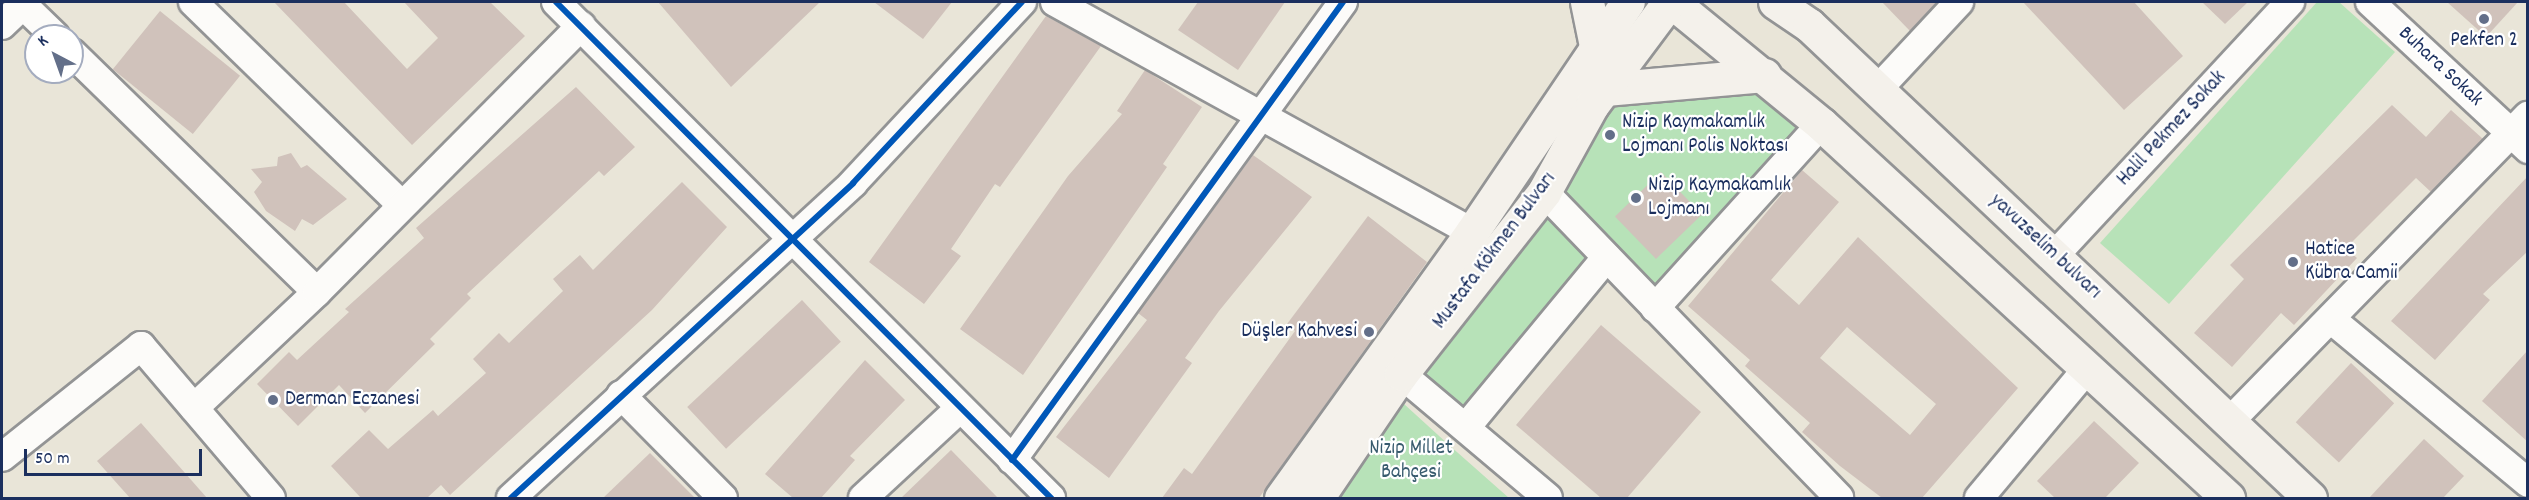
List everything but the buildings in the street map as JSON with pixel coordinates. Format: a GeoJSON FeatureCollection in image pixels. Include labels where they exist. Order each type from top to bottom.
{"type":"FeatureCollection","features":[{"type":"Feature","properties":{"kind":"main road"},"geometry":{"type":"LineString","coordinates":[[1587,2],[1596,46]]}},
{"type":"Feature","properties":{"kind":"main road","name":"Mustafa Kökmen Bulvarı"},"geometry":{"type":"LineString","coordinates":[[1281,498],[1472,232],[1628,2]]}},
{"type":"Feature","properties":{"kind":"main road"},"geometry":{"type":"LineString","coordinates":[[1671,2],[1764,75],[1821,124],[2228,498]]}},
{"type":"Feature","properties":{"kind":"main road","name":"Mustafa Kökmen Bulvarı"},"geometry":{"type":"LineString","coordinates":[[1317,498],[1401,374],[1544,192],[1605,88],[1671,2]]}},
{"type":"Feature","properties":{"kind":"main road","name":"yavuzselim bulvarı"},"geometry":{"type":"LineString","coordinates":[[1775,2],[1804,13],[1878,89],[2310,498]]}},
{"type":"Feature","properties":{"kind":"main road"},"geometry":{"type":"LineString","coordinates":[[1605,88],[1764,75]]}},
{"type":"Feature","properties":{"kind":"street"},"geometry":{"type":"LineString","coordinates":[[193,2],[400,204]]}},
{"type":"Feature","properties":{"kind":"street"},"geometry":{"type":"LineString","coordinates":[[556,2],[791,243],[1051,498]]}},
{"type":"Feature","properties":{"kind":"street"},"geometry":{"type":"LineString","coordinates":[[511,498],[621,395],[791,243],[1022,2]]}},
{"type":"Feature","properties":{"kind":"street"},"geometry":{"type":"LineString","coordinates":[[1055,2],[1256,116],[1472,232]]}},
{"type":"Feature","properties":{"kind":"street"},"geometry":{"type":"LineString","coordinates":[[1012,460],[1256,116],[1343,2]]}},
{"type":"Feature","properties":{"kind":"street"},"geometry":{"type":"LineString","coordinates":[[1878,89],[1959,2]]}},
{"type":"Feature","properties":{"kind":"street","name":"Halil Pekmez Sokak"},"geometry":{"type":"LineString","coordinates":[[2054,256],[2290,2]]}},
{"type":"Feature","properties":{"kind":"street","name":"Buhara Sokak"},"geometry":{"type":"LineString","coordinates":[[2370,2],[2522,133]]}},
{"type":"Feature","properties":{"kind":"street"},"geometry":{"type":"LineString","coordinates":[[2,25],[24,3],[44,24]]}},
{"type":"Feature","properties":{"kind":"street"},"geometry":{"type":"LineString","coordinates":[[194,408],[317,292],[400,204],[581,26]]}},
{"type":"Feature","properties":{"kind":"street"},"geometry":{"type":"LineString","coordinates":[[84,65],[317,292]]}},
{"type":"Feature","properties":{"kind":"street"},"geometry":{"type":"LineString","coordinates":[[1655,308],[1821,124]]}},
{"type":"Feature","properties":{"kind":"street"},"geometry":{"type":"LineString","coordinates":[[2229,422],[2522,133]]}},
{"type":"Feature","properties":{"kind":"street"},"geometry":{"type":"LineString","coordinates":[[1544,192],[1839,498]]}},
{"type":"Feature","properties":{"kind":"street"},"geometry":{"type":"LineString","coordinates":[[1467,426],[1607,257]]}},
{"type":"Feature","properties":{"kind":"street"},"geometry":{"type":"LineString","coordinates":[[2332,320],[2528,483]]}},
{"type":"Feature","properties":{"kind":"street"},"geometry":{"type":"LineString","coordinates":[[2,457],[141,345],[271,498]]}},
{"type":"Feature","properties":{"kind":"street"},"geometry":{"type":"LineString","coordinates":[[1980,498],[2087,369]]}},
{"type":"Feature","properties":{"kind":"street"},"geometry":{"type":"LineString","coordinates":[[1401,374],[1467,426],[1548,498]]}},
{"type":"Feature","properties":{"kind":"street"},"geometry":{"type":"LineString","coordinates":[[621,395],[723,498]]}},
{"type":"Feature","properties":{"kind":"street"},"geometry":{"type":"LineString","coordinates":[[863,498],[959,409]]}},
{"type":"Feature","properties":{"kind":"green space"},"geometry":{"type":"Polygon","coordinates":[[[2317,2],[2339,2],[2395,52],[2169,304],[2100,243],[2317,2]]]}},
{"type":"Feature","properties":{"kind":"green space"},"geometry":{"type":"Polygon","coordinates":[[[1764,75],[1821,124],[1655,308],[1607,258],[1467,426],[1401,374],[1592,105],[1764,75]]]}},
{"type":"Feature","properties":{"kind":"green space","name":"Nizip Millet Bahçesi"},"geometry":{"type":"Polygon","coordinates":[[[1404,404],[1449,445],[1509,498],[1338,498],[1404,404]]]}},
{"type":"Feature","properties":{"kind":"cycle path"},"geometry":{"type":"LineString","coordinates":[[556,2],[1051,498]]}},
{"type":"Feature","properties":{"kind":"cycle path"},"geometry":{"type":"LineString","coordinates":[[511,498],[853,183],[1022,2]]}},
{"type":"Feature","properties":{"kind":"cycle path"},"geometry":{"type":"LineString","coordinates":[[1012,460],[1343,2]]}},
{"type":"Feature","properties":{"kind":"place","name":"Pekfen 2"},"geometry":{"type":"Point","coordinates":[2484,19]}},
{"type":"Feature","properties":{"kind":"place","name":"Nizip Kaymakamlık Lojmanı Polis Noktası"},"geometry":{"type":"Point","coordinates":[1610,135]}},
{"type":"Feature","properties":{"kind":"place","name":"Nizip Kaymakamlık Lojmanı"},"geometry":{"type":"Point","coordinates":[1636,198]}},
{"type":"Feature","properties":{"kind":"place","name":"Hatice Kübra Camii"},"geometry":{"type":"Point","coordinates":[2293,262]}},
{"type":"Feature","properties":{"kind":"place","name":"Düşler Kahvesi"},"geometry":{"type":"Point","coordinates":[1369,332]}},
{"type":"Feature","properties":{"kind":"place","name":"Derman Eczanesi"},"geometry":{"type":"Point","coordinates":[273,400]}}]}
